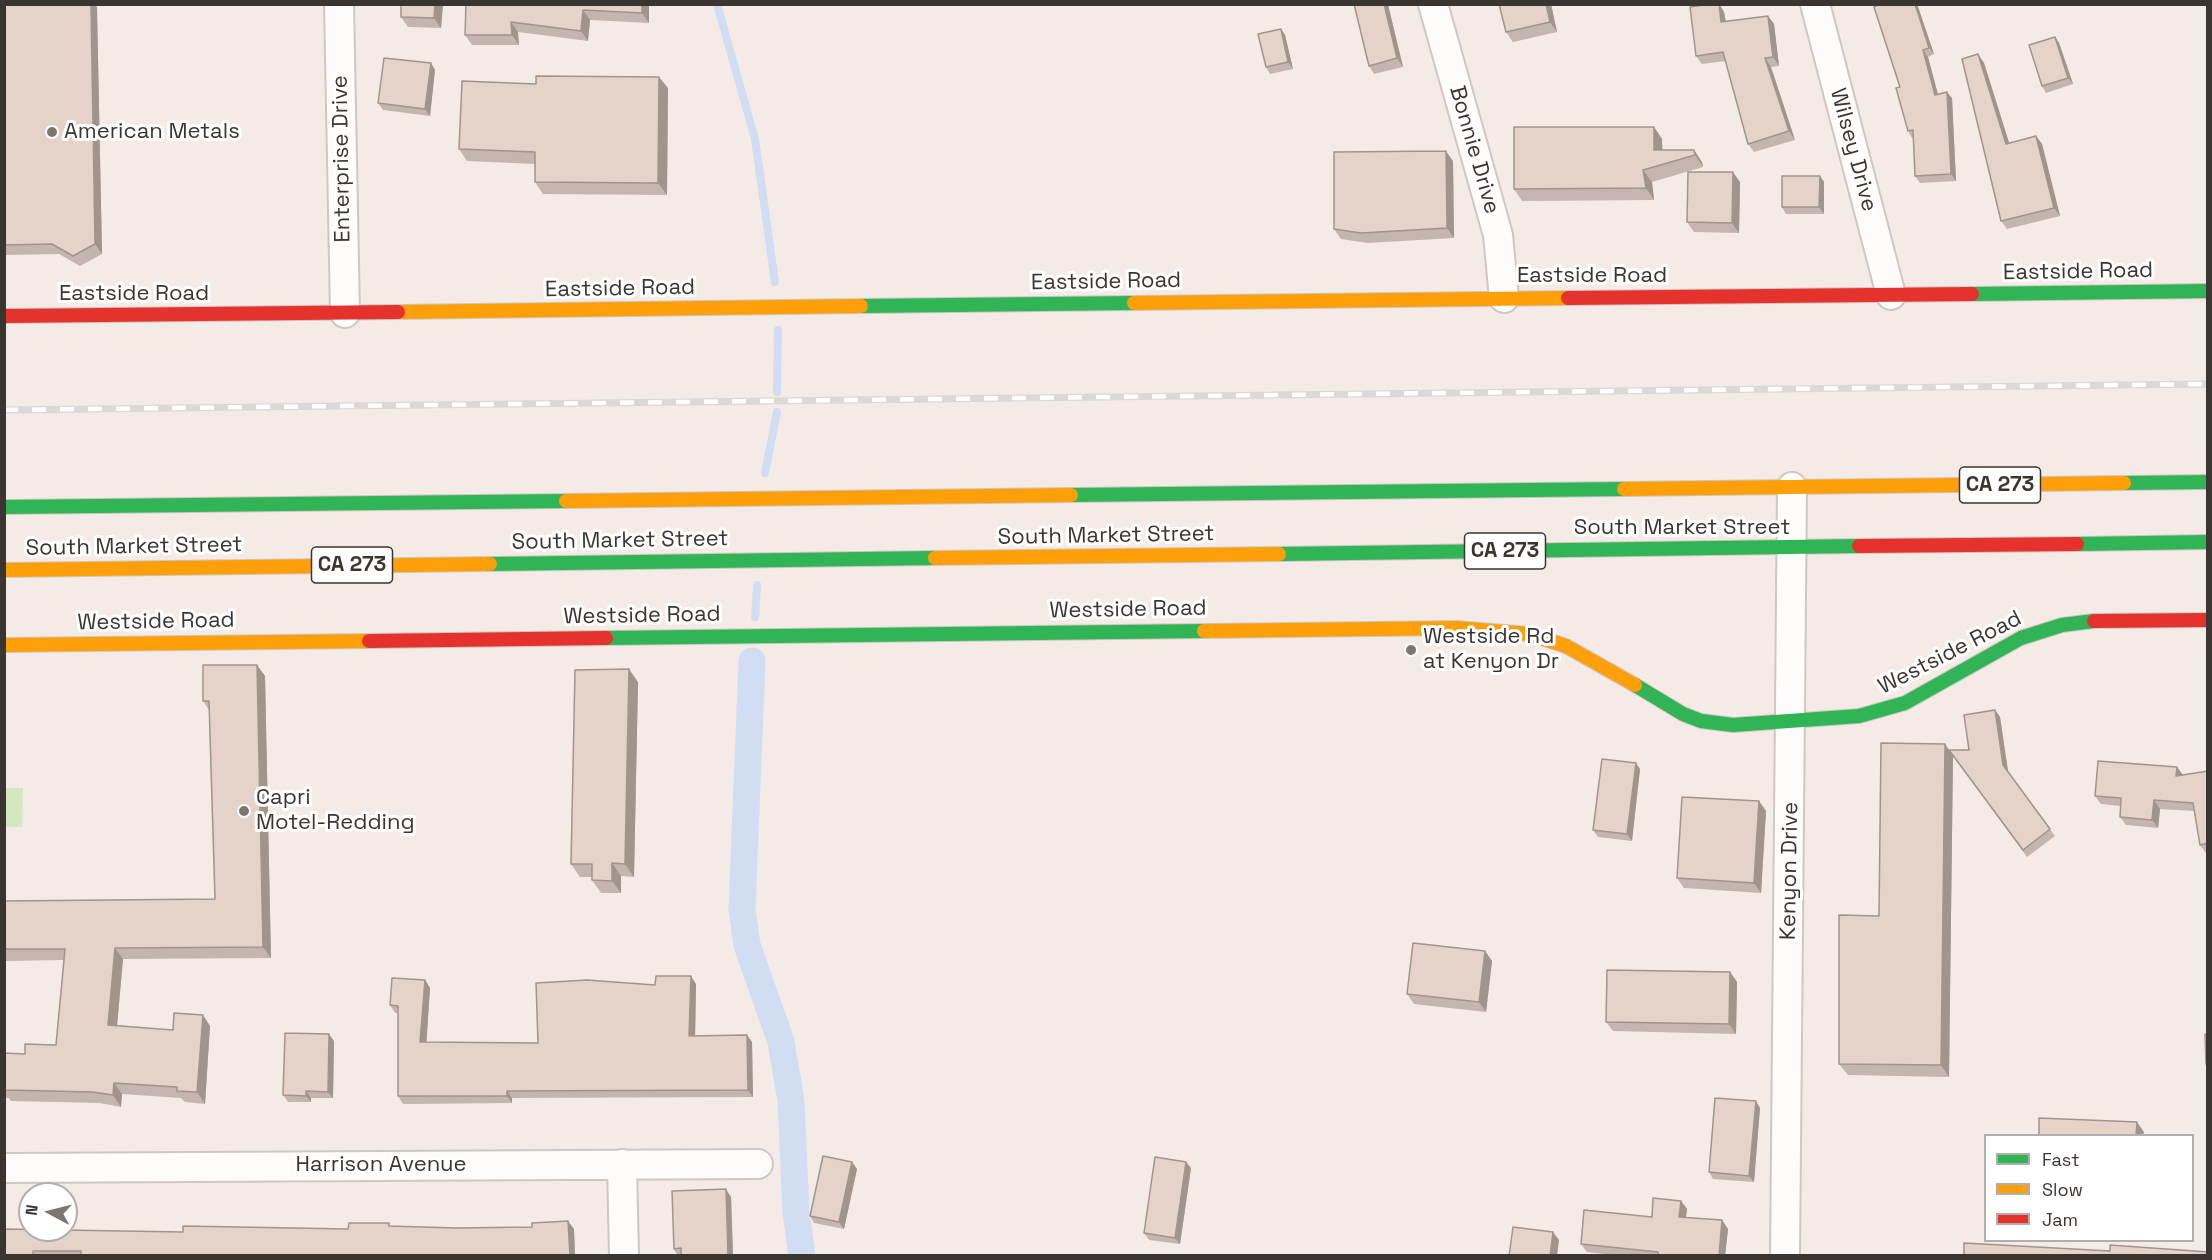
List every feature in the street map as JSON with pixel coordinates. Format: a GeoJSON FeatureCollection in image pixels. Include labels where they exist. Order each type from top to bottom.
{"type":"FeatureCollection","features":[{"type":"Feature","properties":{"kind":"street","name":"Enterprise Drive"},"geometry":{"type":"LineString","coordinates":[[339,4],[345,313]]}},
{"type":"Feature","properties":{"kind":"street","name":"Bonnie Drive"},"geometry":{"type":"LineString","coordinates":[[1433,4],[1498,235],[1504,298]]}},
{"type":"Feature","properties":{"kind":"street","name":"Wilsey Drive"},"geometry":{"type":"LineString","coordinates":[[1815,4],[1891,295]]}},
{"type":"Feature","properties":{"kind":"street","name":"Eastside Road"},"geometry":{"type":"LineString","coordinates":[[4,316],[2208,291]]}},
{"type":"Feature","properties":{"kind":"street","name":"South Market Street"},"geometry":{"type":"LineString","coordinates":[[4,507],[2208,482]]}},
{"type":"Feature","properties":{"kind":"street","name":"Kenyon Drive"},"geometry":{"type":"LineString","coordinates":[[1785,1256],[1792,721],[1792,487]]}},
{"type":"Feature","properties":{"kind":"street","name":"South Market Street"},"geometry":{"type":"LineString","coordinates":[[4,570],[2208,542]]}},
{"type":"Feature","properties":{"kind":"street","name":"Westside Road"},"geometry":{"type":"LineString","coordinates":[[4,645],[1456,628],[1511,632],[1566,646],[1623,677],[1664,705],[1701,721],[1733,725],[1859,716],[1894,707],[2021,638],[2047,628],[2091,621],[2208,620]]}},
{"type":"Feature","properties":{"kind":"street"},"geometry":{"type":"LineString","coordinates":[[622,1164],[624,1256]]}},
{"type":"Feature","properties":{"kind":"street","name":"Harrison Avenue"},"geometry":{"type":"LineString","coordinates":[[4,1168],[758,1164]]}},
{"type":"Feature","properties":{"kind":"green space"},"geometry":{"type":"Polygon","coordinates":[[[5,788],[23,788],[22,827],[5,827],[5,788]]]}},
{"type":"Feature","properties":{"kind":"building","name":"American Metals"},"geometry":{"type":"Polygon","coordinates":[[[4,4],[91,4],[95,244],[73,256],[52,244],[4,245],[4,4]]]}},
{"type":"Feature","properties":{"kind":"building"},"geometry":{"type":"Polygon","coordinates":[[[401,4],[435,4],[434,18],[401,17],[401,4]]]}},
{"type":"Feature","properties":{"kind":"building"},"geometry":{"type":"Polygon","coordinates":[[[466,4],[642,4],[642,13],[583,10],[581,31],[511,22],[512,35],[465,35],[466,4]]]}},
{"type":"Feature","properties":{"kind":"building"},"geometry":{"type":"Polygon","coordinates":[[[1354,4],[1384,4],[1397,58],[1369,66],[1354,4]]]}},
{"type":"Feature","properties":{"kind":"building"},"geometry":{"type":"Polygon","coordinates":[[[1499,4],[1546,4],[1550,22],[1506,32],[1499,4]]]}},
{"type":"Feature","properties":{"kind":"building"},"geometry":{"type":"Polygon","coordinates":[[[1719,4],[1721,22],[1768,16],[1773,57],[1765,58],[1789,131],[1748,144],[1723,52],[1696,56],[1690,7],[1719,4]]]}},
{"type":"Feature","properties":{"kind":"building"},"geometry":{"type":"Polygon","coordinates":[[[1880,4],[1915,4],[1929,48],[1923,50],[1935,95],[1947,92],[1951,174],[1915,176],[1913,130],[1908,131],[1896,88],[1900,87],[1874,7],[1880,4]]]}},
{"type":"Feature","properties":{"kind":"building"},"geometry":{"type":"Polygon","coordinates":[[[1281,29],[1288,62],[1266,67],[1258,34],[1281,29]]]}},
{"type":"Feature","properties":{"kind":"building"},"geometry":{"type":"Polygon","coordinates":[[[2055,37],[2068,78],[2042,86],[2029,45],[2055,37]]]}},
{"type":"Feature","properties":{"kind":"building"},"geometry":{"type":"Polygon","coordinates":[[[1978,54],[2006,144],[2036,136],[2054,208],[2001,221],[1962,59],[1978,54]]]}},
{"type":"Feature","properties":{"kind":"building"},"geometry":{"type":"Polygon","coordinates":[[[384,58],[431,63],[425,109],[378,103],[384,58]]]}},
{"type":"Feature","properties":{"kind":"building"},"geometry":{"type":"Polygon","coordinates":[[[536,76],[659,77],[658,183],[535,182],[535,152],[459,149],[462,81],[536,84],[536,76]]]}},
{"type":"Feature","properties":{"kind":"building"},"geometry":{"type":"Polygon","coordinates":[[[1514,127],[1654,127],[1654,150],[1694,150],[1695,155],[1643,170],[1646,188],[1514,189],[1514,127]]]}},
{"type":"Feature","properties":{"kind":"building"},"geometry":{"type":"Polygon","coordinates":[[[1446,151],[1447,228],[1361,233],[1334,229],[1334,152],[1446,151]]]}},
{"type":"Feature","properties":{"kind":"building"},"geometry":{"type":"Polygon","coordinates":[[[1688,172],[1733,172],[1732,223],[1687,222],[1688,172]]]}},
{"type":"Feature","properties":{"kind":"building"},"geometry":{"type":"Polygon","coordinates":[[[1782,176],[1820,176],[1819,207],[1782,207],[1782,176]]]}},
{"type":"Feature","properties":{"kind":"building"},"geometry":{"type":"Polygon","coordinates":[[[203,665],[257,665],[263,947],[115,948],[108,1025],[173,1030],[174,1013],[203,1015],[197,1092],[177,1091],[177,1087],[114,1083],[113,1095],[93,1092],[4,1090],[4,1053],[25,1054],[25,1044],[56,1045],[65,949],[4,949],[4,901],[215,899],[209,701],[203,701],[203,665]]]}},
{"type":"Feature","properties":{"kind":"building"},"geometry":{"type":"Polygon","coordinates":[[[629,669],[625,864],[612,863],[612,881],[592,880],[592,864],[571,864],[575,670],[629,669]]]}},
{"type":"Feature","properties":{"kind":"building"},"geometry":{"type":"Polygon","coordinates":[[[1995,710],[2003,765],[2050,829],[2023,850],[1949,750],[1969,750],[1964,715],[1995,710]]]}},
{"type":"Feature","properties":{"kind":"building"},"geometry":{"type":"Polygon","coordinates":[[[1881,743],[1945,744],[1941,1065],[1839,1064],[1839,915],[1879,916],[1881,743]]]}},
{"type":"Feature","properties":{"kind":"building"},"geometry":{"type":"Polygon","coordinates":[[[1602,759],[1636,763],[1627,834],[1593,830],[1602,759]]]}},
{"type":"Feature","properties":{"kind":"building"},"geometry":{"type":"Polygon","coordinates":[[[2098,761],[2177,767],[2176,776],[2208,771],[2208,843],[2200,845],[2193,803],[2154,800],[2152,820],[2120,817],[2121,798],[2095,796],[2098,761]]]}},
{"type":"Feature","properties":{"kind":"building"},"geometry":{"type":"Polygon","coordinates":[[[1682,797],[1759,801],[1754,883],[1677,878],[1682,797]]]}},
{"type":"Feature","properties":{"kind":"building"},"geometry":{"type":"Polygon","coordinates":[[[1413,943],[1485,951],[1479,1002],[1407,994],[1413,943]]]}},
{"type":"Feature","properties":{"kind":"building"},"geometry":{"type":"Polygon","coordinates":[[[1607,970],[1730,972],[1729,1024],[1606,1022],[1607,970]]]}},
{"type":"Feature","properties":{"kind":"building"},"geometry":{"type":"Polygon","coordinates":[[[656,976],[691,976],[689,1036],[747,1035],[748,1090],[507,1091],[507,1096],[398,1096],[398,1006],[390,1005],[392,978],[425,980],[420,1042],[538,1043],[536,983],[587,980],[655,985],[656,976]]]}},
{"type":"Feature","properties":{"kind":"building"},"geometry":{"type":"Polygon","coordinates":[[[285,1033],[329,1034],[328,1092],[306,1091],[306,1096],[283,1095],[285,1033]]]}},
{"type":"Feature","properties":{"kind":"building"},"geometry":{"type":"Polygon","coordinates":[[[2205,1034],[2208,1034],[2208,1064],[2206,1064],[2205,1034]]]}},
{"type":"Feature","properties":{"kind":"building"},"geometry":{"type":"Polygon","coordinates":[[[1715,1098],[1756,1101],[1749,1176],[1709,1172],[1715,1098]]]}},
{"type":"Feature","properties":{"kind":"building"},"geometry":{"type":"Polygon","coordinates":[[[2039,1118],[2137,1122],[2136,1134],[2039,1134],[2039,1118]]]}},
{"type":"Feature","properties":{"kind":"building"},"geometry":{"type":"Polygon","coordinates":[[[823,1156],[852,1162],[839,1222],[810,1216],[823,1156]]]}},
{"type":"Feature","properties":{"kind":"building"},"geometry":{"type":"Polygon","coordinates":[[[1155,1157],[1186,1162],[1175,1238],[1144,1233],[1155,1157]]]}},
{"type":"Feature","properties":{"kind":"building"},"geometry":{"type":"Polygon","coordinates":[[[726,1189],[728,1256],[681,1256],[681,1248],[674,1249],[672,1191],[726,1189]]]}},
{"type":"Feature","properties":{"kind":"building"},"geometry":{"type":"Polygon","coordinates":[[[1653,1198],[1681,1201],[1679,1217],[1722,1220],[1719,1256],[1658,1256],[1658,1252],[1581,1244],[1584,1210],[1652,1217],[1653,1198]]]}},
{"type":"Feature","properties":{"kind":"building"},"geometry":{"type":"Polygon","coordinates":[[[568,1221],[570,1256],[81,1256],[81,1251],[33,1251],[33,1256],[4,1256],[4,1229],[18,1229],[18,1242],[78,1242],[78,1230],[183,1232],[183,1226],[348,1229],[349,1223],[389,1223],[389,1226],[456,1228],[532,1227],[532,1223],[568,1221]]]}},
{"type":"Feature","properties":{"kind":"building"},"geometry":{"type":"Polygon","coordinates":[[[1513,1227],[1553,1232],[1550,1256],[1509,1256],[1513,1227]]]}},
{"type":"Feature","properties":{"kind":"building"},"geometry":{"type":"Polygon","coordinates":[[[1964,1243],[2110,1251],[2110,1245],[2208,1252],[2208,1256],[1964,1256],[1964,1243]]]}},
{"type":"Feature","properties":{"kind":"waterway"},"geometry":{"type":"LineString","coordinates":[[717,4],[755,139],[775,282]]}},
{"type":"Feature","properties":{"kind":"waterway"},"geometry":{"type":"LineString","coordinates":[[777,392],[778,330]]}},
{"type":"Feature","properties":{"kind":"waterway"},"geometry":{"type":"LineString","coordinates":[[765,473],[777,412]]}},
{"type":"Feature","properties":{"kind":"waterway"},"geometry":{"type":"LineString","coordinates":[[755,617],[757,585]]}},
{"type":"Feature","properties":{"kind":"waterway"},"geometry":{"type":"LineString","coordinates":[[752,661],[742,909],[747,945],[781,1042],[791,1101],[796,1213],[802,1256]]}},
{"type":"Feature","properties":{"kind":"railway"},"geometry":{"type":"LineString","coordinates":[[4,410],[2208,384]]}},
{"type":"Feature","properties":{"kind":"traffic: fast"},"geometry":{"type":"LineString","coordinates":[[1972,294],[2208,291]]}},
{"type":"Feature","properties":{"kind":"traffic: fast"},"geometry":{"type":"LineString","coordinates":[[861,306],[1134,303]]}},
{"type":"Feature","properties":{"kind":"traffic: fast"},"geometry":{"type":"LineString","coordinates":[[2124,483],[2208,482]]}},
{"type":"Feature","properties":{"kind":"traffic: fast"},"geometry":{"type":"LineString","coordinates":[[1071,495],[1624,489]]}},
{"type":"Feature","properties":{"kind":"traffic: fast"},"geometry":{"type":"LineString","coordinates":[[4,507],[566,501]]}},
{"type":"Feature","properties":{"kind":"traffic: fast"},"geometry":{"type":"LineString","coordinates":[[2077,544],[2208,542]]}},
{"type":"Feature","properties":{"kind":"traffic: fast"},"geometry":{"type":"LineString","coordinates":[[1279,554],[1859,546]]}},
{"type":"Feature","properties":{"kind":"traffic: fast"},"geometry":{"type":"LineString","coordinates":[[490,564],[935,558]]}},
{"type":"Feature","properties":{"kind":"traffic: fast"},"geometry":{"type":"LineString","coordinates":[[1635,685],[1683,714],[1701,721],[1733,725],[1859,716],[1905,703],[2021,638],[2062,625],[2094,621]]}},
{"type":"Feature","properties":{"kind":"traffic: fast"},"geometry":{"type":"LineString","coordinates":[[606,638],[1204,631]]}},
{"type":"Feature","properties":{"kind":"traffic: slow"},"geometry":{"type":"LineString","coordinates":[[1134,303],[1568,298]]}},
{"type":"Feature","properties":{"kind":"traffic: slow"},"geometry":{"type":"LineString","coordinates":[[398,312],[861,306]]}},
{"type":"Feature","properties":{"kind":"traffic: slow"},"geometry":{"type":"LineString","coordinates":[[1624,489],[2124,483]]}},
{"type":"Feature","properties":{"kind":"traffic: slow"},"geometry":{"type":"LineString","coordinates":[[566,501],[1071,495]]}},
{"type":"Feature","properties":{"kind":"traffic: slow"},"geometry":{"type":"LineString","coordinates":[[935,558],[1279,554]]}},
{"type":"Feature","properties":{"kind":"traffic: slow"},"geometry":{"type":"LineString","coordinates":[[4,570],[490,564]]}},
{"type":"Feature","properties":{"kind":"traffic: slow"},"geometry":{"type":"LineString","coordinates":[[1204,631],[1456,628],[1529,634],[1566,646],[1635,685]]}},
{"type":"Feature","properties":{"kind":"traffic: slow"},"geometry":{"type":"LineString","coordinates":[[4,645],[369,641]]}},
{"type":"Feature","properties":{"kind":"traffic: jam"},"geometry":{"type":"LineString","coordinates":[[1568,298],[1972,294]]}},
{"type":"Feature","properties":{"kind":"traffic: jam"},"geometry":{"type":"LineString","coordinates":[[4,316],[398,312]]}},
{"type":"Feature","properties":{"kind":"traffic: jam"},"geometry":{"type":"LineString","coordinates":[[1859,546],[2077,544]]}},
{"type":"Feature","properties":{"kind":"traffic: jam"},"geometry":{"type":"LineString","coordinates":[[2094,621],[2208,620]]}},
{"type":"Feature","properties":{"kind":"traffic: jam"},"geometry":{"type":"LineString","coordinates":[[369,641],[606,638]]}},
{"type":"Feature","properties":{"kind":"place","name":"American Metals"},"geometry":{"type":"Point","coordinates":[52,132]}},
{"type":"Feature","properties":{"kind":"place","name":"Westside Rd at Kenyon Dr"},"geometry":{"type":"Point","coordinates":[1411,650]}},
{"type":"Feature","properties":{"kind":"place","name":"Capri Motel-Redding"},"geometry":{"type":"Point","coordinates":[244,811]}}]}
